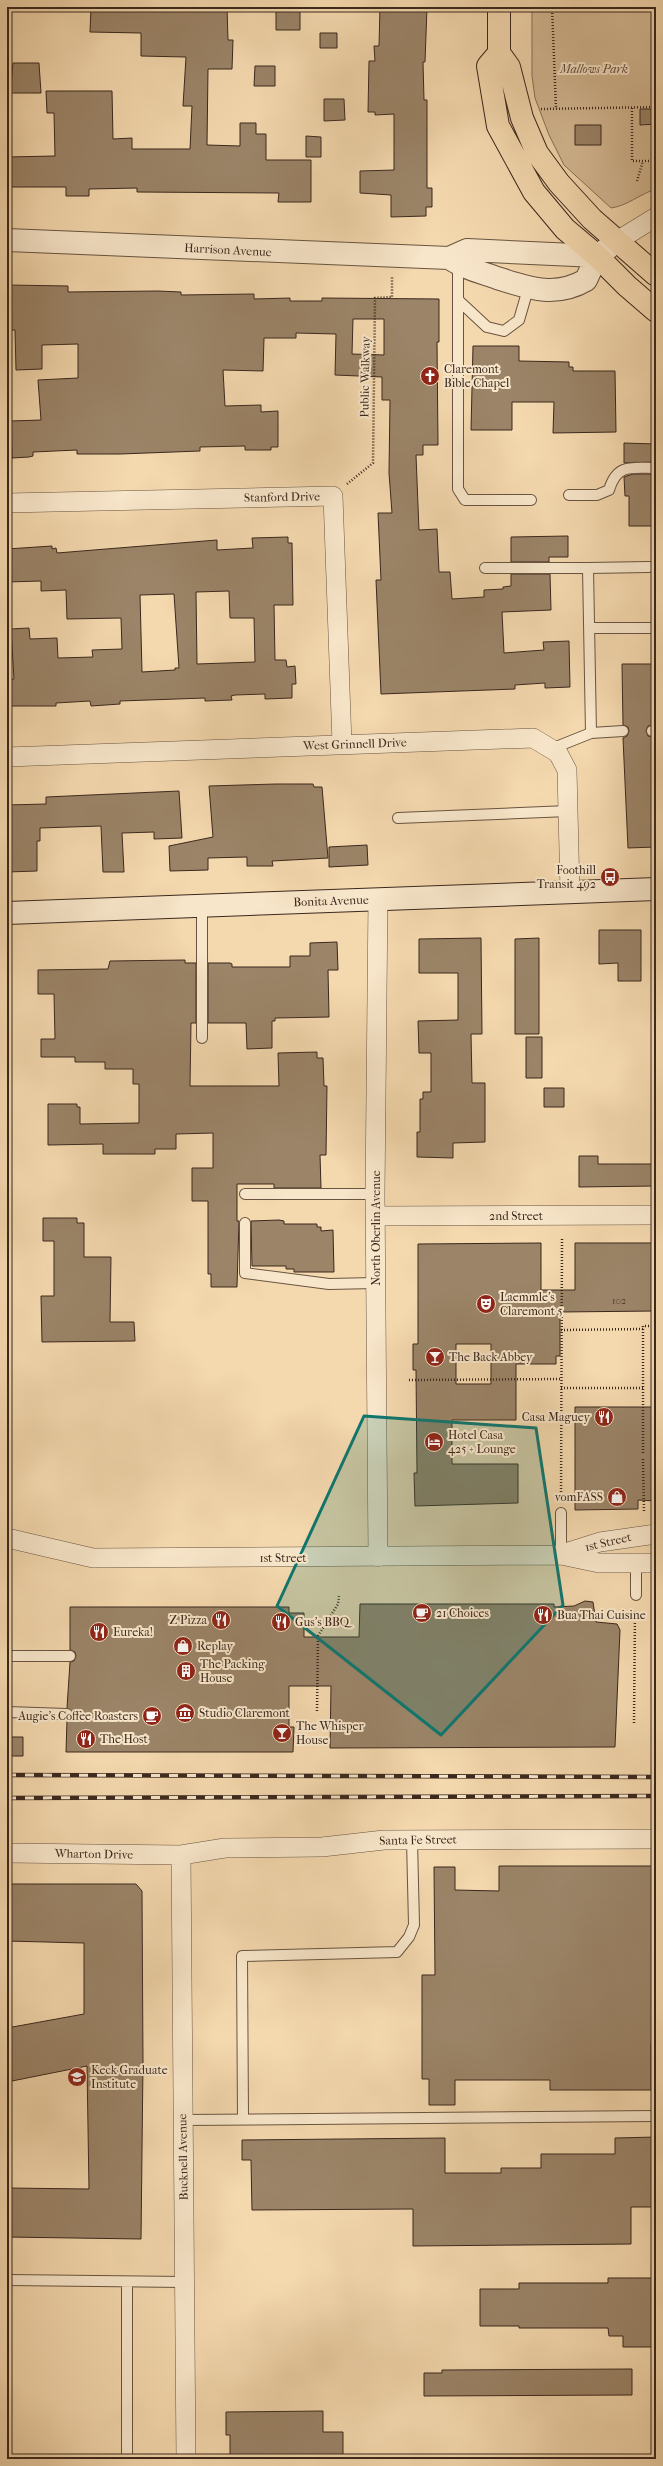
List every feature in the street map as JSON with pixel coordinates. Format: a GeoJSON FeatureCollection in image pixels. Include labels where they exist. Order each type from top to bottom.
{"type":"FeatureCollection","features":[{"type":"Feature","properties":{"kind":"main road"},"geometry":{"type":"LineString","coordinates":[[499,7],[499,53],[509,67],[522,118],[537,153],[560,183],[592,219],[656,275]]}},
{"type":"Feature","properties":{"kind":"main road"},"geometry":{"type":"LineString","coordinates":[[499,53],[488,66],[498,126],[534,192],[561,226],[598,256],[624,284],[656,310]]}},
{"type":"Feature","properties":{"kind":"street","name":"Harrison Avenue"},"geometry":{"type":"LineString","coordinates":[[7,240],[393,256],[454,261],[528,289],[547,291],[576,285],[586,280],[598,256],[617,241],[656,217]]}},
{"type":"Feature","properties":{"kind":"street","name":"Harrison Avenue"},"geometry":{"type":"LineString","coordinates":[[454,261],[467,250],[598,256]]}},
{"type":"Feature","properties":{"kind":"street","name":"Stanford Drive"},"geometry":{"type":"LineString","coordinates":[[7,503],[333,496],[342,744]]}},
{"type":"Feature","properties":{"kind":"street","name":"West Grinnell Drive"},"geometry":{"type":"LineString","coordinates":[[7,756],[534,738],[558,753],[567,770],[570,892]]}},
{"type":"Feature","properties":{"kind":"street","name":"Bonita Avenue"},"geometry":{"type":"LineString","coordinates":[[7,913],[656,889]]}},
{"type":"Feature","properties":{"kind":"street","name":"North Oberlin Avenue"},"geometry":{"type":"LineString","coordinates":[[378,899],[375,1194],[378,1558]]}},
{"type":"Feature","properties":{"kind":"street","name":"2nd Street"},"geometry":{"type":"LineString","coordinates":[[376,1216],[656,1215]]}},
{"type":"Feature","properties":{"kind":"street","name":"1st Street"},"geometry":{"type":"LineString","coordinates":[[561,1555],[600,1542],[656,1534]]}},
{"type":"Feature","properties":{"kind":"street","name":"1st Street"},"geometry":{"type":"LineString","coordinates":[[7,1538],[93,1558],[378,1558],[561,1555],[600,1563],[656,1563]]}},
{"type":"Feature","properties":{"kind":"street","name":"Santa Fe Street"},"geometry":{"type":"LineString","coordinates":[[181,1855],[225,1848],[322,1847],[384,1840],[656,1839]]}},
{"type":"Feature","properties":{"kind":"street","name":"Wharton Drive"},"geometry":{"type":"LineString","coordinates":[[7,1853],[181,1855]]}},
{"type":"Feature","properties":{"kind":"street","name":"Bucknell Avenue"},"geometry":{"type":"LineString","coordinates":[[181,1855],[186,2459]]}},
{"type":"Feature","properties":{"kind":"lane"},"geometry":{"type":"LineString","coordinates":[[454,261],[458,300],[458,489],[465,500],[531,500]]}},
{"type":"Feature","properties":{"kind":"lane"},"geometry":{"type":"LineString","coordinates":[[458,300],[487,327],[504,331],[520,320],[528,289]]}},
{"type":"Feature","properties":{"kind":"lane"},"geometry":{"type":"LineString","coordinates":[[569,495],[597,495],[609,490],[612,479],[624,469],[656,468]]}},
{"type":"Feature","properties":{"kind":"lane"},"geometry":{"type":"LineString","coordinates":[[484,568],[649,567]]}},
{"type":"Feature","properties":{"kind":"lane"},"geometry":{"type":"LineString","coordinates":[[588,568],[591,733]]}},
{"type":"Feature","properties":{"kind":"lane"},"geometry":{"type":"LineString","coordinates":[[590,628],[656,628]]}},
{"type":"Feature","properties":{"kind":"lane"},"geometry":{"type":"LineString","coordinates":[[551,749],[591,733],[623,731]]}},
{"type":"Feature","properties":{"kind":"lane"},"geometry":{"type":"LineString","coordinates":[[398,818],[568,811]]}},
{"type":"Feature","properties":{"kind":"lane"},"geometry":{"type":"LineString","coordinates":[[202,906],[202,1038]]}},
{"type":"Feature","properties":{"kind":"lane"},"geometry":{"type":"LineString","coordinates":[[245,1194],[375,1194]]}},
{"type":"Feature","properties":{"kind":"lane"},"geometry":{"type":"LineString","coordinates":[[245,1223],[246,1273],[328,1284],[376,1283]]}},
{"type":"Feature","properties":{"kind":"lane"},"geometry":{"type":"LineString","coordinates":[[561,1513],[561,1555]]}},
{"type":"Feature","properties":{"kind":"lane"},"geometry":{"type":"LineString","coordinates":[[636,1563],[636,1595]]}},
{"type":"Feature","properties":{"kind":"lane"},"geometry":{"type":"LineString","coordinates":[[7,1656],[70,1656]]}},
{"type":"Feature","properties":{"kind":"lane"},"geometry":{"type":"LineString","coordinates":[[7,1712],[67,1714]]}},
{"type":"Feature","properties":{"kind":"lane"},"geometry":{"type":"LineString","coordinates":[[243,2119],[242,1956],[397,1952],[409,1937],[414,1925],[412,1840]]}},
{"type":"Feature","properties":{"kind":"lane"},"geometry":{"type":"LineString","coordinates":[[183,2120],[656,2116]]}},
{"type":"Feature","properties":{"kind":"lane"},"geometry":{"type":"LineString","coordinates":[[7,2280],[184,2282]]}},
{"type":"Feature","properties":{"kind":"lane"},"geometry":{"type":"LineString","coordinates":[[127,2282],[128,2459]]}},
{"type":"Feature","properties":{"kind":"path"},"geometry":{"type":"LineString","coordinates":[[552,7],[556,109]]}},
{"type":"Feature","properties":{"kind":"path"},"geometry":{"type":"LineString","coordinates":[[535,110],[656,107]]}},
{"type":"Feature","properties":{"kind":"path"},"geometry":{"type":"LineString","coordinates":[[632,108],[632,161],[656,161]]}},
{"type":"Feature","properties":{"kind":"path"},"geometry":{"type":"LineString","coordinates":[[638,182],[643,161]]}},
{"type":"Feature","properties":{"kind":"path","name":"Public Walkway"},"geometry":{"type":"LineString","coordinates":[[333,496],[373,463],[375,298],[392,297],[393,256]]}},
{"type":"Feature","properties":{"kind":"path"},"geometry":{"type":"LineString","coordinates":[[561,1513],[562,1238]]}},
{"type":"Feature","properties":{"kind":"path"},"geometry":{"type":"LineString","coordinates":[[561,1330],[643,1329],[643,1326],[656,1326]]}},
{"type":"Feature","properties":{"kind":"path"},"geometry":{"type":"LineString","coordinates":[[643,1329],[643,1453]]}},
{"type":"Feature","properties":{"kind":"path"},"geometry":{"type":"LineString","coordinates":[[409,1380],[561,1379]]}},
{"type":"Feature","properties":{"kind":"path"},"geometry":{"type":"LineString","coordinates":[[561,1388],[643,1388]]}},
{"type":"Feature","properties":{"kind":"path"},"geometry":{"type":"LineString","coordinates":[[643,1459],[644,1513]]}},
{"type":"Feature","properties":{"kind":"path"},"geometry":{"type":"LineString","coordinates":[[634,1724],[636,1595]]}},
{"type":"Feature","properties":{"kind":"path"},"geometry":{"type":"LineString","coordinates":[[317,1711],[318,1636],[338,1604],[339,1596]]}},
{"type":"Feature","properties":{"kind":"highlighted area"},"geometry":{"type":"Polygon","coordinates":[[[364,1416],[536,1428],[563,1605],[441,1735],[277,1606],[364,1416]]]}},
{"type":"Feature","properties":{"kind":"green space","name":"Mallows Park"},"geometry":{"type":"Polygon","coordinates":[[[532,7],[656,7],[656,189],[623,205],[611,208],[564,165],[549,135],[535,98],[532,76],[532,7]]]}},
{"type":"Feature","properties":{"kind":"building"},"geometry":{"type":"Polygon","coordinates":[[[91,7],[227,7],[228,40],[233,40],[232,69],[208,69],[207,145],[240,146],[240,123],[256,123],[256,134],[266,134],[266,160],[311,160],[311,202],[278,202],[279,193],[137,192],[137,188],[89,189],[89,196],[66,196],[66,187],[7,187],[7,157],[55,156],[54,113],[47,113],[46,91],[112,91],[113,139],[132,138],[132,149],[190,149],[192,106],[183,106],[186,57],[141,56],[141,33],[90,32],[91,7]]]}},
{"type":"Feature","properties":{"kind":"building"},"geometry":{"type":"Polygon","coordinates":[[[276,7],[300,7],[300,30],[276,30],[276,7]]]}},
{"type":"Feature","properties":{"kind":"building"},"geometry":{"type":"Polygon","coordinates":[[[380,7],[427,7],[425,62],[423,62],[424,100],[427,100],[427,188],[432,188],[432,207],[426,207],[426,216],[391,217],[391,195],[360,193],[360,171],[394,170],[394,114],[375,115],[375,112],[368,112],[369,61],[375,61],[374,46],[379,46],[380,7]]]}},
{"type":"Feature","properties":{"kind":"building"},"geometry":{"type":"Polygon","coordinates":[[[320,33],[337,33],[337,48],[320,48],[320,33]]]}},
{"type":"Feature","properties":{"kind":"building"},"geometry":{"type":"Polygon","coordinates":[[[13,63],[39,63],[41,93],[10,93],[13,63]]]}},
{"type":"Feature","properties":{"kind":"building"},"geometry":{"type":"Polygon","coordinates":[[[255,66],[275,66],[275,86],[254,86],[255,66]]]}},
{"type":"Feature","properties":{"kind":"building"},"geometry":{"type":"Polygon","coordinates":[[[324,99],[344,99],[345,120],[324,121],[324,99]]]}},
{"type":"Feature","properties":{"kind":"building"},"geometry":{"type":"Polygon","coordinates":[[[640,109],[656,109],[656,124],[640,125],[640,109]]]}},
{"type":"Feature","properties":{"kind":"building"},"geometry":{"type":"Polygon","coordinates":[[[575,125],[601,125],[601,145],[575,145],[575,125]]]}},
{"type":"Feature","properties":{"kind":"building"},"geometry":{"type":"Polygon","coordinates":[[[306,136],[321,137],[321,157],[306,157],[306,136]]]}},
{"type":"Feature","properties":{"kind":"building"},"geometry":{"type":"Polygon","coordinates":[[[7,285],[68,286],[68,292],[158,291],[181,292],[181,295],[254,294],[254,299],[290,298],[290,301],[322,301],[322,298],[439,299],[439,342],[437,342],[438,445],[423,445],[423,455],[416,455],[419,530],[437,529],[439,572],[450,572],[452,599],[484,597],[484,590],[503,589],[503,587],[511,586],[511,574],[550,574],[551,610],[502,612],[504,653],[544,650],[543,642],[569,641],[570,687],[545,688],[545,683],[515,685],[515,689],[381,694],[376,580],[381,580],[378,513],[392,513],[389,473],[390,400],[382,400],[382,377],[335,375],[336,334],[296,333],[296,338],[264,338],[263,371],[223,370],[225,406],[261,405],[261,412],[278,411],[278,447],[271,447],[271,450],[245,450],[245,446],[200,447],[200,451],[77,454],[77,450],[33,452],[33,456],[12,458],[11,421],[41,420],[38,380],[78,378],[78,344],[42,345],[42,369],[16,370],[15,330],[7,330],[7,285]],[[353,319],[352,354],[384,355],[384,319],[353,319]]]}},
{"type":"Feature","properties":{"kind":"building"},"geometry":{"type":"Polygon","coordinates":[[[473,346],[519,346],[519,361],[569,362],[569,367],[573,367],[573,371],[615,371],[616,432],[553,433],[554,402],[512,402],[512,430],[471,430],[473,346]]]}},
{"type":"Feature","properties":{"kind":"building"},"geometry":{"type":"Polygon","coordinates":[[[624,443],[656,444],[656,462],[624,463],[624,443]]]}},
{"type":"Feature","properties":{"kind":"building"},"geometry":{"type":"Polygon","coordinates":[[[633,474],[656,474],[656,526],[629,526],[629,496],[625,496],[624,477],[633,474]]]}},
{"type":"Feature","properties":{"kind":"building"},"geometry":{"type":"Polygon","coordinates":[[[568,536],[568,557],[549,557],[549,562],[511,562],[511,537],[568,536]]]}},
{"type":"Feature","properties":{"kind":"building"},"geometry":{"type":"Polygon","coordinates":[[[288,537],[288,543],[292,543],[293,605],[274,605],[275,660],[286,660],[287,667],[295,666],[296,684],[292,684],[292,698],[265,699],[265,694],[235,695],[231,696],[232,700],[205,701],[205,698],[120,701],[120,704],[91,706],[90,701],[56,703],[56,706],[7,706],[7,680],[14,679],[11,629],[29,628],[30,639],[57,638],[58,658],[93,657],[92,650],[122,649],[121,618],[67,619],[66,590],[41,591],[41,581],[7,582],[7,549],[52,546],[52,549],[56,548],[57,553],[217,540],[217,550],[253,548],[252,538],[288,537]],[[229,591],[196,592],[197,664],[255,662],[254,618],[230,618],[229,591]],[[174,594],[140,595],[142,672],[175,670],[175,668],[179,668],[174,594]]]}},
{"type":"Feature","properties":{"kind":"building"},"geometry":{"type":"Polygon","coordinates":[[[622,664],[656,664],[656,724],[648,726],[646,731],[648,736],[656,738],[656,847],[628,848],[623,738],[627,736],[629,731],[628,727],[623,725],[622,664]]]}},
{"type":"Feature","properties":{"kind":"building"},"geometry":{"type":"Polygon","coordinates":[[[313,784],[314,787],[322,787],[328,858],[272,861],[273,866],[247,866],[247,857],[208,858],[208,870],[170,871],[169,846],[213,837],[209,786],[313,784]]]}},
{"type":"Feature","properties":{"kind":"building"},"geometry":{"type":"Polygon","coordinates":[[[179,791],[182,838],[154,839],[154,832],[122,833],[124,872],[103,872],[101,826],[40,828],[40,841],[37,841],[37,871],[7,872],[7,805],[46,804],[46,797],[179,791]]]}},
{"type":"Feature","properties":{"kind":"building"},"geometry":{"type":"Polygon","coordinates":[[[367,845],[368,865],[329,867],[329,847],[367,845]]]}},
{"type":"Feature","properties":{"kind":"building"},"geometry":{"type":"Polygon","coordinates":[[[599,930],[641,930],[641,981],[618,981],[618,963],[599,964],[599,930]]]}},
{"type":"Feature","properties":{"kind":"building"},"geometry":{"type":"Polygon","coordinates":[[[481,938],[482,1034],[471,1034],[472,1083],[485,1083],[485,1142],[453,1143],[453,1158],[417,1157],[417,1132],[420,1132],[420,1099],[423,1099],[423,1092],[431,1092],[431,1053],[419,1053],[418,1021],[458,1020],[458,973],[419,973],[419,939],[481,938]]]}},
{"type":"Feature","properties":{"kind":"building"},"geometry":{"type":"Polygon","coordinates":[[[539,938],[539,1034],[515,1034],[515,939],[539,938]]]}},
{"type":"Feature","properties":{"kind":"building"},"geometry":{"type":"Polygon","coordinates":[[[337,942],[338,970],[328,970],[329,1017],[275,1018],[275,1021],[272,1021],[272,1048],[247,1049],[246,1023],[208,1023],[208,963],[230,963],[232,964],[232,967],[290,967],[290,956],[310,956],[310,943],[337,942]]]}},
{"type":"Feature","properties":{"kind":"building"},"geometry":{"type":"Polygon","coordinates":[[[185,960],[185,963],[196,963],[196,1023],[191,1023],[190,1086],[279,1086],[278,1053],[317,1052],[317,1058],[323,1058],[324,1086],[327,1086],[326,1155],[320,1155],[321,1188],[274,1188],[274,1184],[237,1184],[237,1221],[239,1221],[237,1287],[211,1287],[211,1274],[208,1274],[208,1201],[192,1201],[192,1168],[213,1168],[213,1133],[176,1134],[176,1149],[155,1149],[155,1154],[103,1154],[103,1144],[48,1145],[48,1104],[77,1104],[77,1107],[80,1107],[80,1124],[139,1123],[139,1084],[133,1084],[133,1069],[105,1069],[105,1062],[75,1062],[75,1057],[41,1057],[41,1039],[55,1039],[54,994],[38,994],[38,970],[108,969],[110,961],[185,960]]]}},
{"type":"Feature","properties":{"kind":"building"},"geometry":{"type":"Polygon","coordinates":[[[526,1037],[542,1037],[542,1078],[526,1078],[526,1037]]]}},
{"type":"Feature","properties":{"kind":"building"},"geometry":{"type":"Polygon","coordinates":[[[544,1088],[564,1088],[564,1107],[544,1107],[544,1088]]]}},
{"type":"Feature","properties":{"kind":"building"},"geometry":{"type":"Polygon","coordinates":[[[579,1156],[598,1156],[598,1164],[656,1164],[656,1186],[579,1187],[579,1156]]]}},
{"type":"Feature","properties":{"kind":"building"},"geometry":{"type":"Polygon","coordinates":[[[43,1218],[77,1218],[77,1223],[84,1223],[84,1257],[111,1257],[110,1322],[134,1322],[135,1341],[42,1342],[41,1296],[54,1296],[54,1241],[43,1241],[43,1218]]]}},
{"type":"Feature","properties":{"kind":"building"},"geometry":{"type":"Polygon","coordinates":[[[251,1221],[284,1221],[284,1224],[317,1224],[317,1227],[321,1227],[321,1231],[333,1230],[334,1272],[294,1272],[294,1269],[286,1269],[286,1266],[252,1266],[251,1221]]]}},
{"type":"Feature","properties":{"kind":"building"},"geometry":{"type":"Polygon","coordinates":[[[541,1243],[541,1290],[575,1290],[575,1243],[656,1243],[656,1311],[560,1312],[560,1356],[556,1356],[556,1364],[516,1364],[516,1420],[452,1420],[452,1464],[518,1464],[518,1503],[415,1506],[414,1473],[417,1473],[416,1370],[413,1370],[413,1344],[418,1344],[418,1244],[541,1243]],[[456,1344],[456,1384],[491,1384],[491,1344],[456,1344]]]}},
{"type":"Feature","properties":{"kind":"building"},"geometry":{"type":"Polygon","coordinates":[[[575,1407],[656,1407],[656,1501],[638,1500],[638,1509],[575,1510],[575,1407]]]}},
{"type":"Feature","properties":{"kind":"building"},"geometry":{"type":"Polygon","coordinates":[[[585,1601],[593,1602],[596,1622],[617,1624],[620,1630],[615,1747],[330,1748],[331,1686],[289,1686],[289,1727],[294,1727],[293,1752],[66,1752],[67,1720],[72,1718],[73,1714],[67,1708],[70,1662],[74,1661],[76,1656],[75,1652],[70,1650],[70,1607],[289,1607],[289,1613],[304,1613],[304,1637],[359,1637],[360,1604],[554,1604],[554,1607],[574,1606],[585,1601]]]}},
{"type":"Feature","properties":{"kind":"building"},"geometry":{"type":"Polygon","coordinates":[[[7,1737],[23,1737],[23,1756],[7,1756],[7,1737]]]}},
{"type":"Feature","properties":{"kind":"building"},"geometry":{"type":"Polygon","coordinates":[[[499,1866],[656,1866],[656,2027],[653,2027],[653,2043],[651,2043],[651,2090],[550,2090],[550,2080],[455,2080],[455,2105],[429,2105],[429,2079],[422,2079],[422,1975],[435,1975],[434,1867],[455,1867],[455,1890],[499,1891],[499,1866]]]}},
{"type":"Feature","properties":{"kind":"building"},"geometry":{"type":"Polygon","coordinates":[[[7,1884],[136,1884],[142,1891],[143,2062],[141,2239],[7,2237],[7,2188],[89,2189],[87,2066],[7,2082],[7,2028],[84,2014],[84,1943],[7,1941],[7,1884]]]}},
{"type":"Feature","properties":{"kind":"building"},"geometry":{"type":"Polygon","coordinates":[[[656,2137],[656,2207],[631,2207],[631,2244],[413,2246],[413,2209],[252,2210],[251,2160],[242,2160],[242,2140],[445,2138],[445,2173],[501,2173],[501,2168],[541,2168],[541,2154],[615,2154],[615,2138],[656,2137]]]}},
{"type":"Feature","properties":{"kind":"building"},"geometry":{"type":"Polygon","coordinates":[[[608,2278],[656,2278],[656,2347],[623,2347],[623,2336],[609,2336],[608,2328],[519,2328],[519,2326],[480,2326],[480,2289],[519,2289],[519,2283],[608,2283],[608,2278]]]}},
{"type":"Feature","properties":{"kind":"building"},"geometry":{"type":"Polygon","coordinates":[[[632,2369],[632,2395],[424,2396],[424,2373],[442,2373],[442,2370],[632,2369]]]}},
{"type":"Feature","properties":{"kind":"building"},"geometry":{"type":"Polygon","coordinates":[[[323,2411],[323,2432],[343,2432],[343,2459],[230,2459],[230,2435],[226,2435],[226,2412],[323,2411]]]}},
{"type":"Feature","properties":{"kind":"railway"},"geometry":{"type":"LineString","coordinates":[[7,1775],[656,1777]]}},
{"type":"Feature","properties":{"kind":"railway"},"geometry":{"type":"LineString","coordinates":[[7,1798],[656,1796]]}},
{"type":"Feature","properties":{"kind":"place","name":"Claremont Bible Chapel"},"geometry":{"type":"Point","coordinates":[430,376]}},
{"type":"Feature","properties":{"kind":"place","name":"Foothill Transit 492"},"geometry":{"type":"Point","coordinates":[610,877]}},
{"type":"Feature","properties":{"kind":"place","name":"Laemmle's Claremont 5"},"geometry":{"type":"Point","coordinates":[486,1304]}},
{"type":"Feature","properties":{"kind":"place","name":"The Back Abbey"},"geometry":{"type":"Point","coordinates":[435,1357]}},
{"type":"Feature","properties":{"kind":"place","name":"Casa Maguey"},"geometry":{"type":"Point","coordinates":[604,1417]}},
{"type":"Feature","properties":{"kind":"place","name":"Hotel Casa 425 + Lounge"},"geometry":{"type":"Point","coordinates":[434,1442]}},
{"type":"Feature","properties":{"kind":"place","name":"vomFASS"},"geometry":{"type":"Point","coordinates":[617,1497]}},
{"type":"Feature","properties":{"kind":"place","name":"21 Choices"},"geometry":{"type":"Point","coordinates":[422,1613]}},
{"type":"Feature","properties":{"kind":"place","name":"Bua Thai Cuisine"},"geometry":{"type":"Point","coordinates":[543,1615]}},
{"type":"Feature","properties":{"kind":"place","name":"Z Pizza"},"geometry":{"type":"Point","coordinates":[221,1620]}},
{"type":"Feature","properties":{"kind":"place","name":"Gus's BBQ"},"geometry":{"type":"Point","coordinates":[281,1622]}},
{"type":"Feature","properties":{"kind":"place","name":"Eureka!"},"geometry":{"type":"Point","coordinates":[99,1632]}},
{"type":"Feature","properties":{"kind":"place","name":"Replay"},"geometry":{"type":"Point","coordinates":[183,1646]}},
{"type":"Feature","properties":{"kind":"place","name":"The Packing House"},"geometry":{"type":"Point","coordinates":[186,1671]}},
{"type":"Feature","properties":{"kind":"place","name":"Studio Claremont"},"geometry":{"type":"Point","coordinates":[185,1713]}},
{"type":"Feature","properties":{"kind":"place","name":"Augie's Coffee Roasters"},"geometry":{"type":"Point","coordinates":[152,1716]}},
{"type":"Feature","properties":{"kind":"place","name":"The Whisper House"},"geometry":{"type":"Point","coordinates":[282,1733]}},
{"type":"Feature","properties":{"kind":"place","name":"The Host"},"geometry":{"type":"Point","coordinates":[86,1739]}},
{"type":"Feature","properties":{"kind":"place","name":"Keck Graduate Institute"},"geometry":{"type":"Point","coordinates":[77,2077]}}]}
